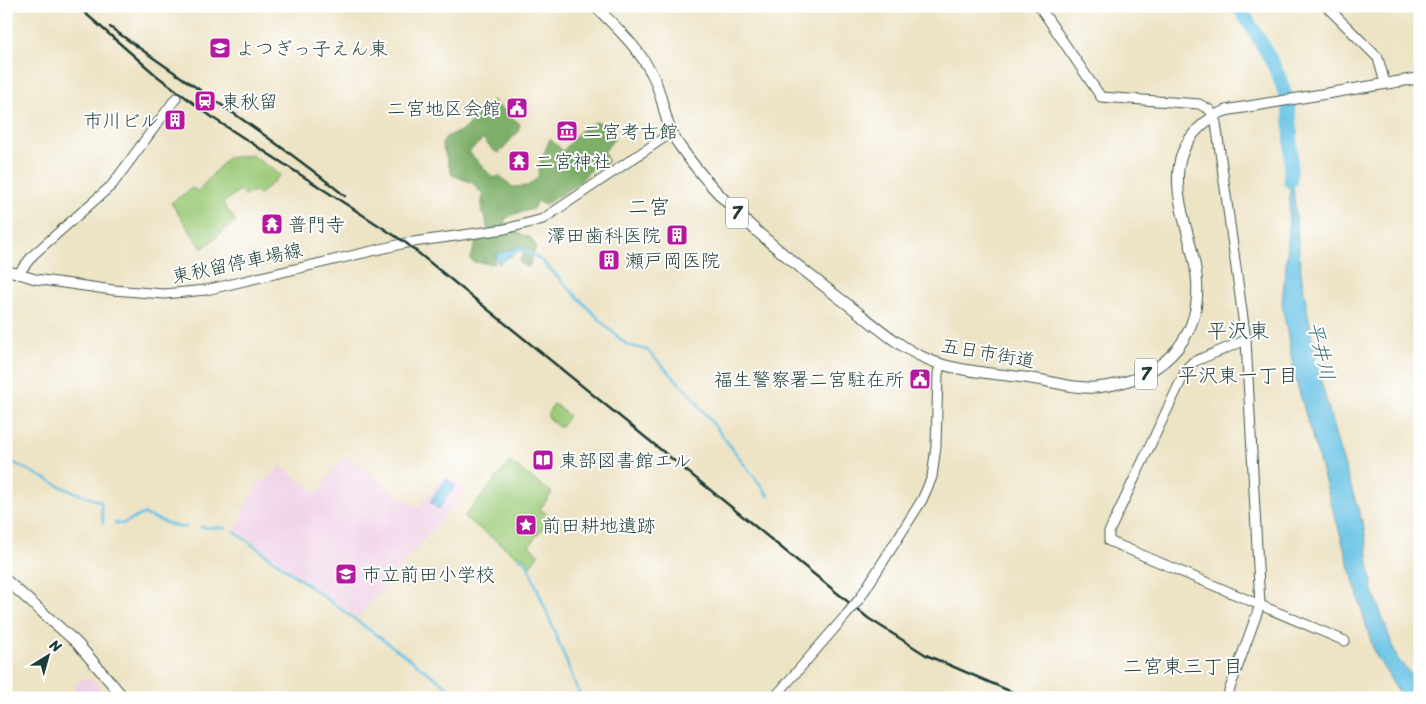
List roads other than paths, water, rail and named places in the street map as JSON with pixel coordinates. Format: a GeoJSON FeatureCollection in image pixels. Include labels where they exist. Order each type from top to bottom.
{"type":"FeatureCollection","features":[{"type":"Feature","properties":{"kind":"main road","name":"五日市街道"},"geometry":{"type":"LineString","coordinates":[[595,6],[644,59],[658,89],[672,133],[704,180],[770,244],[901,345],[941,364],[1087,387],[1099,387],[1145,374],[1170,358],[1188,332],[1195,311],[1198,292],[1194,262],[1179,196],[1179,166],[1191,137],[1214,116],[1223,112],[1385,83]]}},
{"type":"Feature","properties":{"kind":"main road","name":"7"},"geometry":{"type":"LineString","coordinates":[[1385,83],[1420,78]]}},
{"type":"Feature","properties":{"kind":"main road"},"geometry":{"type":"LineString","coordinates":[[6,580],[77,644],[124,698]]}},
{"type":"Feature","properties":{"kind":"street"},"geometry":{"type":"LineString","coordinates":[[1039,6],[1101,97],[1193,103],[1210,110],[1214,116],[1246,340],[1260,605],[1229,691],[1229,698]]}},
{"type":"Feature","properties":{"kind":"street"},"geometry":{"type":"LineString","coordinates":[[1326,6],[1378,58],[1385,83]]}},
{"type":"Feature","properties":{"kind":"street"},"geometry":{"type":"LineString","coordinates":[[18,274],[33,255],[112,185],[176,98]]}},
{"type":"Feature","properties":{"kind":"street","name":"東秋留停車場線"},"geometry":{"type":"LineString","coordinates":[[6,270],[35,279],[113,290],[164,294],[189,292],[406,243],[505,229],[543,218],[672,133]]}},
{"type":"Feature","properties":{"kind":"street"},"geometry":{"type":"LineString","coordinates":[[1246,340],[1193,362],[1187,368],[1108,537],[1112,544],[1345,641]]}},
{"type":"Feature","properties":{"kind":"street"},"geometry":{"type":"LineString","coordinates":[[774,698],[860,598],[922,500],[932,477],[936,446],[938,373],[941,364]]}},
{"type":"Feature","properties":{"kind":"water"},"geometry":{"type":"Polygon","coordinates":[[[1291,163],[1301,273],[1317,366],[1339,448],[1364,528],[1373,591],[1397,658],[1420,685],[1420,698],[1402,698],[1374,652],[1295,377],[1282,303],[1288,246],[1291,163]]]}},
{"type":"Feature","properties":{"kind":"water"},"geometry":{"type":"Polygon","coordinates":[[[518,247],[526,249],[526,251],[519,251],[498,264],[496,254],[518,247]]]}},
{"type":"Feature","properties":{"kind":"water"},"geometry":{"type":"Polygon","coordinates":[[[446,479],[455,486],[439,509],[430,502],[446,479]]]}},
{"type":"Feature","properties":{"kind":"waterway","name":"平井川"},"geometry":{"type":"LineString","coordinates":[[1238,6],[1271,59],[1288,103],[1291,126],[1290,181]]}},
{"type":"Feature","properties":{"kind":"waterway"},"geometry":{"type":"LineString","coordinates":[[526,250],[542,261],[627,345],[647,350],[690,394],[769,496]]}},
{"type":"Feature","properties":{"kind":"waterway"},"geometry":{"type":"LineString","coordinates":[[6,459],[66,489],[101,502],[103,523]]}},
{"type":"Feature","properties":{"kind":"waterway"},"geometry":{"type":"LineString","coordinates":[[115,523],[122,524],[143,514],[178,527],[186,527]]}},
{"type":"Feature","properties":{"kind":"waterway"},"geometry":{"type":"LineString","coordinates":[[200,527],[225,528]]}},
{"type":"Feature","properties":{"kind":"waterway"},"geometry":{"type":"LineString","coordinates":[[235,532],[463,698]]}},
{"type":"Feature","properties":{"kind":"waterway"},"geometry":{"type":"LineString","coordinates":[[519,556],[527,563],[581,698]]}},
{"type":"Feature","properties":{"kind":"railway"},"geometry":{"type":"LineString","coordinates":[[77,6],[157,76],[216,120],[406,243],[868,618],[926,655],[1026,698]]}},
{"type":"Feature","properties":{"kind":"railway"},"geometry":{"type":"LineString","coordinates":[[110,27],[258,131],[345,196]]}},
{"type":"Feature","properties":{"kind":"place","name":"よつぎっ⼦えん東"},"geometry":{"type":"Point","coordinates":[220,48]}},
{"type":"Feature","properties":{"kind":"place","name":"東秋留"},"geometry":{"type":"Point","coordinates":[205,101]}},
{"type":"Feature","properties":{"kind":"place","name":"二宮地区会館"},"geometry":{"type":"Point","coordinates":[517,108]}},
{"type":"Feature","properties":{"kind":"place","name":"市川ビル"},"geometry":{"type":"Point","coordinates":[175,120]}},
{"type":"Feature","properties":{"kind":"place","name":"二宮考古館"},"geometry":{"type":"Point","coordinates":[567,131]}},
{"type":"Feature","properties":{"kind":"place","name":"二宮神社"},"geometry":{"type":"Point","coordinates":[519,161]}},
{"type":"Feature","properties":{"kind":"place","name":"普門寺"},"geometry":{"type":"Point","coordinates":[272,224]}},
{"type":"Feature","properties":{"kind":"place","name":"澤田歯科医院"},"geometry":{"type":"Point","coordinates":[677,235]}},
{"type":"Feature","properties":{"kind":"place","name":"瀬戸岡医院"},"geometry":{"type":"Point","coordinates":[609,260]}},
{"type":"Feature","properties":{"kind":"place","name":"福生警察署二宮駐在所"},"geometry":{"type":"Point","coordinates":[920,379]}},
{"type":"Feature","properties":{"kind":"place","name":"東部図書館エル"},"geometry":{"type":"Point","coordinates":[543,460]}},
{"type":"Feature","properties":{"kind":"place","name":"前田耕地遺跡"},"geometry":{"type":"Point","coordinates":[526,525]}},
{"type":"Feature","properties":{"kind":"place","name":"市立前田小学校"},"geometry":{"type":"Point","coordinates":[346,574]}},
{"type":"Feature","properties":{"kind":"district","name":"二宮"},"geometry":{"type":"Point","coordinates":[649,207]}},
{"type":"Feature","properties":{"kind":"district","name":"平沢東"},"geometry":{"type":"Point","coordinates":[1238,331]}},
{"type":"Feature","properties":{"kind":"district","name":"平沢東一丁目"},"geometry":{"type":"Point","coordinates":[1238,375]}},
{"type":"Feature","properties":{"kind":"district","name":"二宮東三丁目"},"geometry":{"type":"Point","coordinates":[1183,666]}}]}
